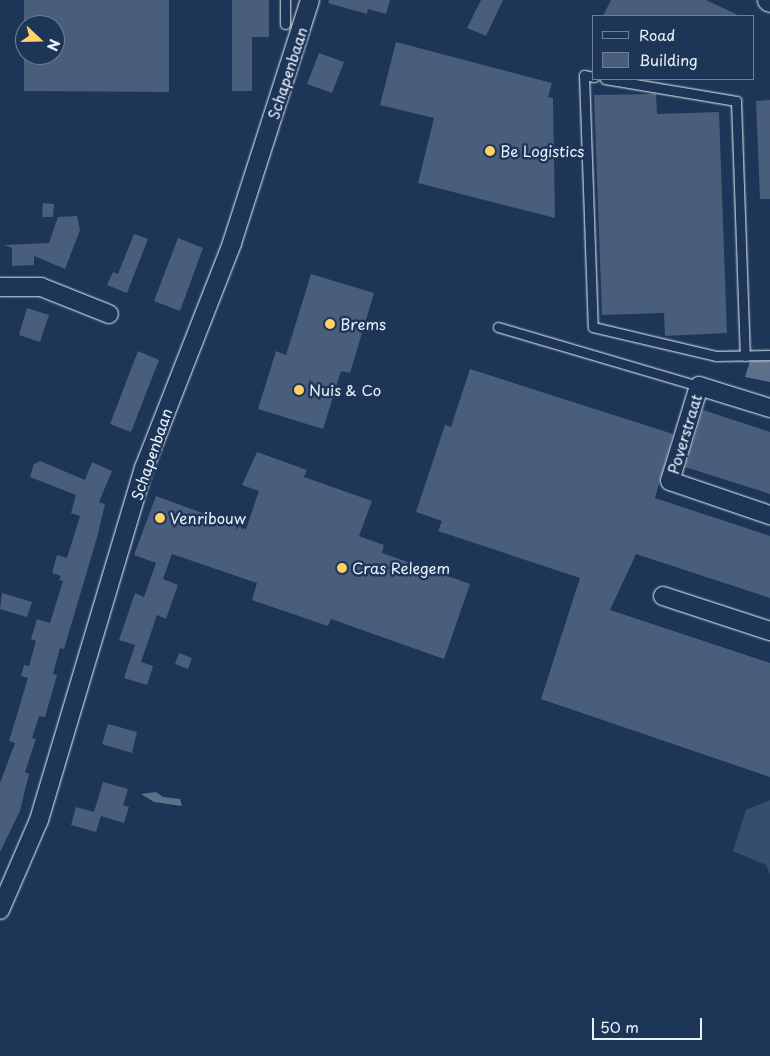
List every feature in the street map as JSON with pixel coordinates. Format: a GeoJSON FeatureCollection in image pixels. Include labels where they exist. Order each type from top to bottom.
{"type":"FeatureCollection","features":[{"type":"Feature","properties":{"kind":"street","name":"Schapenbaan"},"geometry":{"type":"LineString","coordinates":[[0,910],[39,820],[144,468],[232,243],[310,0]]}},
{"type":"Feature","properties":{"kind":"street"},"geometry":{"type":"LineString","coordinates":[[0,287],[41,287],[109,314]]}},
{"type":"Feature","properties":{"kind":"street","name":"Poverstraat"},"geometry":{"type":"LineString","coordinates":[[770,408],[699,386],[670,481],[770,515]]}},
{"type":"Feature","properties":{"kind":"street"},"geometry":{"type":"LineString","coordinates":[[663,596],[770,631]]}},
{"type":"Feature","properties":{"kind":"lane"},"geometry":{"type":"LineString","coordinates":[[285,0],[285,24]]}},
{"type":"Feature","properties":{"kind":"lane"},"geometry":{"type":"LineString","coordinates":[[592,77],[584,75],[593,327],[716,356],[770,355]]}},
{"type":"Feature","properties":{"kind":"lane"},"geometry":{"type":"LineString","coordinates":[[611,80],[736,101],[745,356]]}},
{"type":"Feature","properties":{"kind":"lane"},"geometry":{"type":"LineString","coordinates":[[498,328],[699,386]]}},
{"type":"Feature","properties":{"kind":"shaded area"},"geometry":{"type":"Polygon","coordinates":[[[750,361],[770,361],[770,382],[745,377],[750,361]]]}},
{"type":"Feature","properties":{"kind":"shaded area"},"geometry":{"type":"Polygon","coordinates":[[[156,792],[163,797],[180,799],[182,806],[154,802],[141,794],[156,792]]]}},
{"type":"Feature","properties":{"kind":"shaded area"},"geometry":{"type":"Polygon","coordinates":[[[770,800],[770,874],[766,865],[733,851],[746,810],[770,800]]]}},
{"type":"Feature","properties":{"kind":"building"},"geometry":{"type":"Polygon","coordinates":[[[24,0],[169,0],[169,92],[24,91],[24,65],[65,65],[65,15],[24,15],[24,0]]]}},
{"type":"Feature","properties":{"kind":"building"},"geometry":{"type":"Polygon","coordinates":[[[232,0],[269,0],[269,37],[252,37],[252,91],[232,91],[232,0]]]}},
{"type":"Feature","properties":{"kind":"building"},"geometry":{"type":"Polygon","coordinates":[[[329,0],[390,0],[386,14],[368,9],[367,14],[328,3],[329,0]]]}},
{"type":"Feature","properties":{"kind":"building"},"geometry":{"type":"Polygon","coordinates":[[[481,0],[503,0],[486,36],[467,28],[481,0]]]}},
{"type":"Feature","properties":{"kind":"building"},"geometry":{"type":"Polygon","coordinates":[[[611,0],[706,0],[738,15],[604,15],[611,0]]]}},
{"type":"Feature","properties":{"kind":"building","name":"Be Logistics"},"geometry":{"type":"Polygon","coordinates":[[[396,42],[552,83],[548,97],[553,98],[555,218],[418,183],[434,118],[380,105],[396,42]]]}},
{"type":"Feature","properties":{"kind":"building"},"geometry":{"type":"Polygon","coordinates":[[[319,53],[344,62],[332,93],[307,84],[319,53]]]}},
{"type":"Feature","properties":{"kind":"building"},"geometry":{"type":"Polygon","coordinates":[[[656,94],[657,114],[719,112],[727,333],[665,336],[664,313],[602,315],[594,95],[656,94]]]}},
{"type":"Feature","properties":{"kind":"building"},"geometry":{"type":"Polygon","coordinates":[[[770,100],[770,199],[760,199],[756,101],[770,100]]]}},
{"type":"Feature","properties":{"kind":"building"},"geometry":{"type":"Polygon","coordinates":[[[43,203],[54,204],[53,217],[42,217],[43,203]]]}},
{"type":"Feature","properties":{"kind":"building"},"geometry":{"type":"Polygon","coordinates":[[[77,216],[80,230],[65,269],[34,256],[34,265],[12,266],[12,248],[4,245],[49,243],[58,217],[77,216]]]}},
{"type":"Feature","properties":{"kind":"building"},"geometry":{"type":"Polygon","coordinates":[[[134,234],[148,239],[127,293],[107,285],[113,272],[118,274],[134,234]]]}},
{"type":"Feature","properties":{"kind":"building"},"geometry":{"type":"Polygon","coordinates":[[[178,238],[203,248],[180,311],[154,301],[178,238]]]}},
{"type":"Feature","properties":{"kind":"building"},"geometry":{"type":"Polygon","coordinates":[[[311,274],[374,293],[350,373],[341,371],[323,429],[258,409],[276,351],[286,355],[311,274]]]}},
{"type":"Feature","properties":{"kind":"building"},"geometry":{"type":"Polygon","coordinates":[[[27,308],[49,315],[40,342],[19,335],[27,308]]]}},
{"type":"Feature","properties":{"kind":"building"},"geometry":{"type":"Polygon","coordinates":[[[138,351],[159,360],[131,432],[110,424],[138,351]]]}},
{"type":"Feature","properties":{"kind":"building"},"geometry":{"type":"Polygon","coordinates":[[[470,369],[673,434],[655,498],[770,536],[770,598],[636,554],[610,610],[770,663],[770,777],[541,699],[580,578],[438,531],[442,521],[416,512],[445,425],[451,427],[470,369]]]}},
{"type":"Feature","properties":{"kind":"building"},"geometry":{"type":"Polygon","coordinates":[[[703,410],[770,432],[770,494],[685,467],[703,410]]]}},
{"type":"Feature","properties":{"kind":"building","name":"Cras Relegem"},"geometry":{"type":"Polygon","coordinates":[[[257,452],[307,470],[304,477],[372,501],[359,536],[384,545],[382,553],[470,584],[444,659],[331,619],[328,626],[252,600],[257,583],[172,554],[163,579],[178,585],[166,619],[157,615],[141,662],[153,666],[147,685],[124,678],[135,645],[119,640],[135,593],[144,597],[156,563],[134,555],[156,496],[246,529],[259,491],[242,485],[257,452]]]}},
{"type":"Feature","properties":{"kind":"building"},"geometry":{"type":"Polygon","coordinates":[[[40,461],[85,480],[92,462],[112,471],[99,502],[105,504],[98,534],[64,649],[60,648],[53,674],[57,675],[45,717],[39,716],[32,738],[36,739],[25,772],[29,774],[20,811],[0,852],[0,783],[15,743],[9,741],[28,678],[21,676],[24,665],[29,666],[36,641],[31,639],[37,619],[50,623],[63,581],[59,580],[61,576],[52,573],[57,555],[67,558],[80,516],[71,513],[76,495],[30,477],[34,464],[40,461]]]}},
{"type":"Feature","properties":{"kind":"building"},"geometry":{"type":"Polygon","coordinates":[[[2,593],[32,602],[27,617],[0,609],[2,593]]]}},
{"type":"Feature","properties":{"kind":"building"},"geometry":{"type":"Polygon","coordinates":[[[179,653],[192,658],[188,669],[175,664],[179,653]]]}},
{"type":"Feature","properties":{"kind":"building"},"geometry":{"type":"Polygon","coordinates":[[[108,724],[137,732],[132,753],[102,744],[108,724]]]}},
{"type":"Feature","properties":{"kind":"building"},"geometry":{"type":"Polygon","coordinates":[[[103,782],[128,789],[123,805],[129,807],[124,823],[101,816],[96,832],[71,825],[76,807],[94,812],[103,782]]]}},
{"type":"Feature","properties":{"kind":"place","name":"Be Logistics"},"geometry":{"type":"Point","coordinates":[490,151]}},
{"type":"Feature","properties":{"kind":"place","name":"Brems"},"geometry":{"type":"Point","coordinates":[330,324]}},
{"type":"Feature","properties":{"kind":"place","name":"Nuis & Co"},"geometry":{"type":"Point","coordinates":[299,390]}},
{"type":"Feature","properties":{"kind":"place","name":"Venribouw"},"geometry":{"type":"Point","coordinates":[160,518]}},
{"type":"Feature","properties":{"kind":"place","name":"Cras Relegem"},"geometry":{"type":"Point","coordinates":[342,568]}}]}
